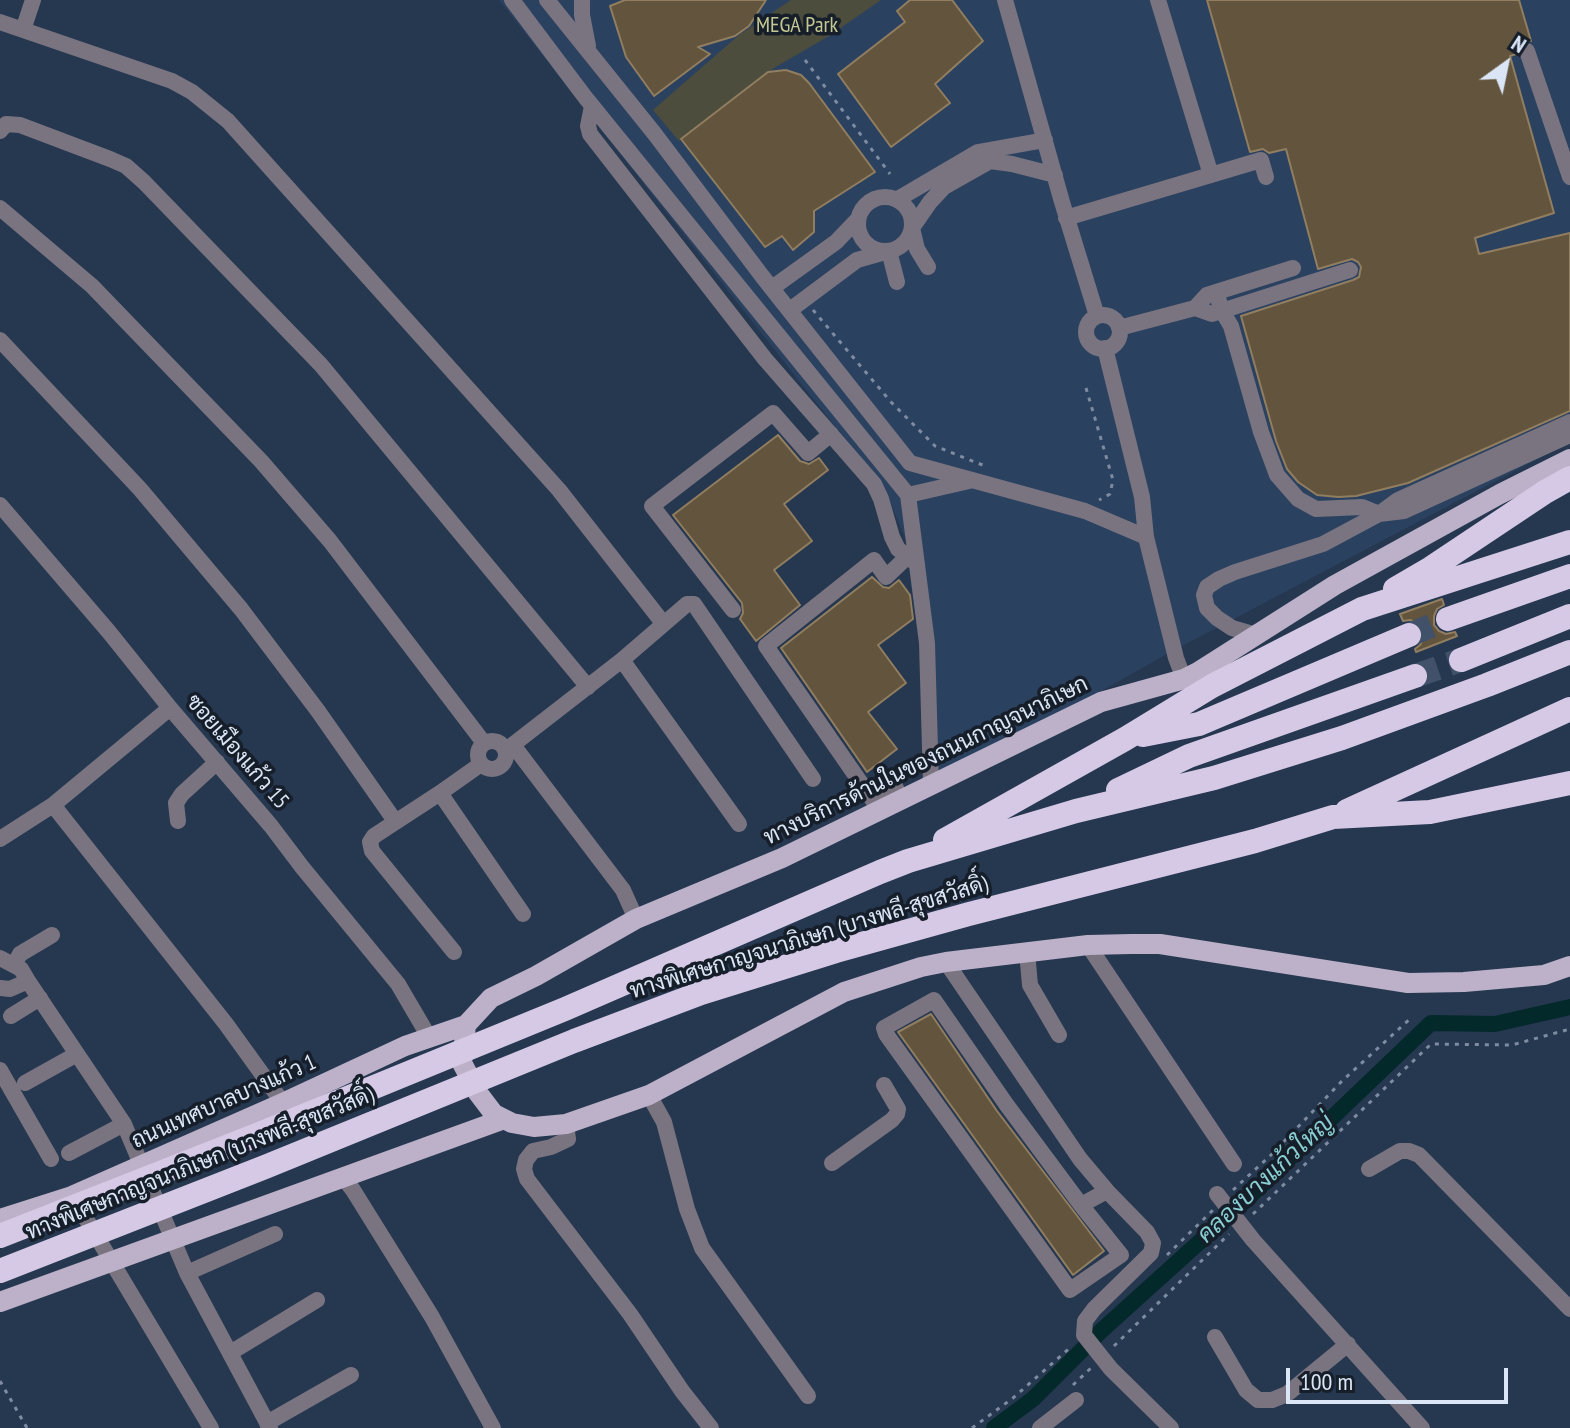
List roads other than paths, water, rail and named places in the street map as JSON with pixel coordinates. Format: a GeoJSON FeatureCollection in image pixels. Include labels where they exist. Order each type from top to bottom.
{"type":"FeatureCollection","features":[{"type":"Feature","properties":{"kind":"highway"},"geometry":{"type":"LineString","coordinates":[[1362,609],[1570,478]]}},
{"type":"Feature","properties":{"kind":"highway","name":"ทางพิเศษกาญจนาภิเษก (บางพลี-สุขสวัสดิ์)"},"geometry":{"type":"LineString","coordinates":[[908,861],[1125,739],[1212,686],[1362,609],[1570,542]]}},
{"type":"Feature","properties":{"kind":"highway"},"geometry":{"type":"LineString","coordinates":[[1448,619],[1570,576]]}},
{"type":"Feature","properties":{"kind":"highway"},"geometry":{"type":"LineString","coordinates":[[1461,660],[1570,616]]}},
{"type":"Feature","properties":{"kind":"highway","name":"ทางพิเศษกาญจนาภิเษก (บางพลี-สุขสวัสดิ์)"},"geometry":{"type":"LineString","coordinates":[[1125,739],[1199,724],[1409,635]]}},
{"type":"Feature","properties":{"kind":"highway","name":"ทางพิเศษกาญจนาภิเษก (บางพลี-สุขสวัสดิ์)"},"geometry":{"type":"LineString","coordinates":[[0,1236],[565,1009],[908,861],[1076,811],[1214,778],[1328,742],[1570,652]]}},
{"type":"Feature","properties":{"kind":"highway"},"geometry":{"type":"LineString","coordinates":[[1076,811],[1189,756],[1415,676]]}},
{"type":"Feature","properties":{"kind":"highway"},"geometry":{"type":"LineString","coordinates":[[1333,817],[1570,709]]}},
{"type":"Feature","properties":{"kind":"highway","name":"ทางพิเศษกาญจนาภิเษก (บางพลี-สุขสวัสดิ์)"},"geometry":{"type":"LineString","coordinates":[[0,1271],[574,1041],[701,993],[836,951],[1255,841],[1333,817],[1430,812],[1570,783]]}},
{"type":"Feature","properties":{"kind":"main road","name":"ทางบริการด้านในของถนนกาญจนาภิเษก"},"geometry":{"type":"LineString","coordinates":[[466,1025],[491,998],[636,919],[782,858],[1101,702],[1184,679],[1198,672],[1335,585],[1570,459]]}},
{"type":"Feature","properties":{"kind":"main road"},"geometry":{"type":"LineString","coordinates":[[466,1025],[462,1063],[478,1093],[494,1114],[512,1123],[534,1127],[566,1124],[649,1095],[844,992],[946,962],[1088,945],[1160,944],[1408,983],[1544,975],[1570,966]]}},
{"type":"Feature","properties":{"kind":"main road","name":"ถนนเทศบาลบางแก้ว 1"},"geometry":{"type":"LineString","coordinates":[[0,1219],[72,1196],[405,1046],[466,1025]]}},
{"type":"Feature","properties":{"kind":"main road"},"geometry":{"type":"LineString","coordinates":[[0,1302],[504,1119]]}},
{"type":"Feature","properties":{"kind":"street"},"geometry":{"type":"LineString","coordinates":[[23,30],[33,0]]}},
{"type":"Feature","properties":{"kind":"street"},"geometry":{"type":"LineString","coordinates":[[512,0],[592,106],[908,495],[912,561],[927,643],[931,784]]}},
{"type":"Feature","properties":{"kind":"street"},"geometry":{"type":"LineString","coordinates":[[525,18],[546,0],[588,49],[772,288],[798,306],[910,463],[1085,511],[1146,537]]}},
{"type":"Feature","properties":{"kind":"street"},"geometry":{"type":"LineString","coordinates":[[582,0],[588,49]]}},
{"type":"Feature","properties":{"kind":"street"},"geometry":{"type":"LineString","coordinates":[[1005,0],[1097,316]]}},
{"type":"Feature","properties":{"kind":"street"},"geometry":{"type":"LineString","coordinates":[[1158,0],[1211,175]]}},
{"type":"Feature","properties":{"kind":"street"},"geometry":{"type":"LineString","coordinates":[[0,22],[172,81],[192,92],[228,121],[559,490],[663,623]]}},
{"type":"Feature","properties":{"kind":"street"},"geometry":{"type":"LineString","coordinates":[[1527,51],[1570,177]]}},
{"type":"Feature","properties":{"kind":"street"},"geometry":{"type":"LineString","coordinates":[[592,106],[588,126],[590,134],[765,359],[874,484],[892,537],[898,549],[912,561]]}},
{"type":"Feature","properties":{"kind":"street"},"geometry":{"type":"LineString","coordinates":[[0,131],[6,124],[20,125],[126,166],[144,182],[321,365],[588,687]]}},
{"type":"Feature","properties":{"kind":"street"},"geometry":{"type":"LineString","coordinates":[[898,199],[978,152],[1045,140]]}},
{"type":"Feature","properties":{"kind":"street"},"geometry":{"type":"LineString","coordinates":[[1066,218],[1261,160],[1266,177]]}},
{"type":"Feature","properties":{"kind":"street"},"geometry":{"type":"LineString","coordinates":[[798,306],[857,260],[905,244],[912,228],[944,187],[990,161],[1055,175]]}},
{"type":"Feature","properties":{"kind":"street"},"geometry":{"type":"LineString","coordinates":[[772,288],[836,242],[858,219],[866,204],[881,196],[898,199],[910,211],[917,249],[928,267]]}},
{"type":"Feature","properties":{"kind":"street"},"geometry":{"type":"LineString","coordinates":[[0,208],[92,286],[261,461],[330,541],[484,743]]}},
{"type":"Feature","properties":{"kind":"street"},"geometry":{"type":"LineString","coordinates":[[858,219],[860,236],[866,243],[873,248],[889,251]]}},
{"type":"Feature","properties":{"kind":"street"},"geometry":{"type":"LineString","coordinates":[[889,251],[897,282]]}},
{"type":"Feature","properties":{"kind":"street"},"geometry":{"type":"LineString","coordinates":[[1119,328],[1195,308],[1207,295],[1293,268]]}},
{"type":"Feature","properties":{"kind":"street"},"geometry":{"type":"LineString","coordinates":[[1195,308],[1212,314],[1350,270]]}},
{"type":"Feature","properties":{"kind":"street"},"geometry":{"type":"LineString","coordinates":[[1216,292],[1231,326],[1261,432],[1277,475],[1298,499],[1316,509],[1362,507],[1379,514],[1404,511],[1570,435]]}},
{"type":"Feature","properties":{"kind":"street"},"geometry":{"type":"LineString","coordinates":[[1097,316],[1108,316],[1119,328],[1114,344],[1105,348],[1090,343],[1086,333],[1088,322],[1097,316]]}},
{"type":"Feature","properties":{"kind":"street"},"geometry":{"type":"LineString","coordinates":[[0,340],[140,489],[241,609],[395,821]]}},
{"type":"Feature","properties":{"kind":"street"},"geometry":{"type":"LineString","coordinates":[[765,359],[785,343]]}},
{"type":"Feature","properties":{"kind":"street"},"geometry":{"type":"LineString","coordinates":[[1105,348],[1142,497],[1146,537],[1184,679]]}},
{"type":"Feature","properties":{"kind":"street"},"geometry":{"type":"LineString","coordinates":[[733,610],[652,506],[773,413],[808,453],[831,434]]}},
{"type":"Feature","properties":{"kind":"street"},"geometry":{"type":"LineString","coordinates":[[1256,635],[1232,628],[1217,618],[1207,608],[1204,595],[1207,587],[1235,572],[1323,544],[1379,514],[1398,500],[1570,422]]}},
{"type":"Feature","properties":{"kind":"street"},"geometry":{"type":"LineString","coordinates":[[893,475],[904,473],[910,463]]}},
{"type":"Feature","properties":{"kind":"street"},"geometry":{"type":"LineString","coordinates":[[908,495],[973,480]]}},
{"type":"Feature","properties":{"kind":"street","name":"ซอยเมืองแก้ว 15"},"geometry":{"type":"LineString","coordinates":[[0,505],[271,826],[398,984],[429,1037]]}},
{"type":"Feature","properties":{"kind":"street"},"geometry":{"type":"LineString","coordinates":[[896,788],[874,802],[766,646],[874,560],[886,577],[912,561]]}},
{"type":"Feature","properties":{"kind":"street"},"geometry":{"type":"LineString","coordinates":[[636,919],[623,890],[509,748],[497,741],[484,743],[478,753],[481,764],[486,769],[500,768],[509,748],[622,660],[687,604],[694,604],[813,779]]}},
{"type":"Feature","properties":{"kind":"street"},"geometry":{"type":"LineString","coordinates":[[622,660],[739,824]]}},
{"type":"Feature","properties":{"kind":"street"},"geometry":{"type":"LineString","coordinates":[[0,839],[53,805],[170,708]]}},
{"type":"Feature","properties":{"kind":"street"},"geometry":{"type":"LineString","coordinates":[[178,821],[176,803],[217,762]]}},
{"type":"Feature","properties":{"kind":"street"},"geometry":{"type":"LineString","coordinates":[[454,952],[372,851],[370,842],[395,821],[481,764]]}},
{"type":"Feature","properties":{"kind":"street"},"geometry":{"type":"LineString","coordinates":[[440,793],[523,914]]}},
{"type":"Feature","properties":{"kind":"street"},"geometry":{"type":"LineString","coordinates":[[53,805],[226,1024],[283,1103]]}},
{"type":"Feature","properties":{"kind":"street"},"geometry":{"type":"LineString","coordinates":[[7,962],[52,935]]}},
{"type":"Feature","properties":{"kind":"street"},"geometry":{"type":"LineString","coordinates":[[1088,945],[1234,1164]]}},
{"type":"Feature","properties":{"kind":"street"},"geometry":{"type":"LineString","coordinates":[[1027,952],[1030,985],[1059,1035]]}},
{"type":"Feature","properties":{"kind":"street"},"geometry":{"type":"LineString","coordinates":[[7,962],[21,969],[124,1124],[187,1273],[268,1425],[351,1375]]}},
{"type":"Feature","properties":{"kind":"street"},"geometry":{"type":"LineString","coordinates":[[946,962],[1080,1159],[1147,1232],[1153,1243],[1151,1253],[1094,1309],[1085,1321],[1084,1335],[1171,1428]]}},
{"type":"Feature","properties":{"kind":"street"},"geometry":{"type":"LineString","coordinates":[[0,988],[10,989],[28,981]]}},
{"type":"Feature","properties":{"kind":"street"},"geometry":{"type":"LineString","coordinates":[[11,1016],[40,998]]}},
{"type":"Feature","properties":{"kind":"street"},"geometry":{"type":"LineString","coordinates":[[934,1000],[1081,1205],[1121,1255],[1070,1290],[884,1028],[934,1000]]}},
{"type":"Feature","properties":{"kind":"street"},"geometry":{"type":"LineString","coordinates":[[25,1083],[77,1054]]}},
{"type":"Feature","properties":{"kind":"street"},"geometry":{"type":"LineString","coordinates":[[0,1070],[51,1159]]}},
{"type":"Feature","properties":{"kind":"street"},"geometry":{"type":"LineString","coordinates":[[832,1163],[897,1114],[898,1109],[884,1085]]}},
{"type":"Feature","properties":{"kind":"street"},"geometry":{"type":"LineString","coordinates":[[649,1095],[664,1122],[687,1209],[702,1248],[808,1396]]}},
{"type":"Feature","properties":{"kind":"street"},"geometry":{"type":"LineString","coordinates":[[69,1153],[124,1124]]}},
{"type":"Feature","properties":{"kind":"street"},"geometry":{"type":"LineString","coordinates":[[566,1124],[568,1139],[533,1151],[526,1160],[524,1169],[527,1179],[630,1314],[711,1428]]}},
{"type":"Feature","properties":{"kind":"street"},"geometry":{"type":"LineString","coordinates":[[1369,1169],[1400,1151],[1419,1155],[1570,1309]]}},
{"type":"Feature","properties":{"kind":"street"},"geometry":{"type":"LineString","coordinates":[[343,1177],[432,1317],[493,1428]]}},
{"type":"Feature","properties":{"kind":"street"},"geometry":{"type":"LineString","coordinates":[[1081,1205],[1107,1191]]}},
{"type":"Feature","properties":{"kind":"street"},"geometry":{"type":"LineString","coordinates":[[72,1196],[211,1428]]}},
{"type":"Feature","properties":{"kind":"street"},"geometry":{"type":"LineString","coordinates":[[1219,1197],[1243,1228],[1422,1428]]}},
{"type":"Feature","properties":{"kind":"street"},"geometry":{"type":"LineString","coordinates":[[187,1273],[275,1234]]}},
{"type":"Feature","properties":{"kind":"street"},"geometry":{"type":"LineString","coordinates":[[230,1353],[317,1300]]}},
{"type":"Feature","properties":{"kind":"street"},"geometry":{"type":"LineString","coordinates":[[1215,1337],[1246,1390],[1258,1400],[1272,1400],[1287,1394],[1348,1344]]}},
{"type":"Feature","properties":{"kind":"street"},"geometry":{"type":"LineString","coordinates":[[1046,1426],[1073,1394]]}},
{"type":"Feature","properties":{"kind":"waterway","name":"คลองบางแก้วใหญ่"},"geometry":{"type":"LineString","coordinates":[[994,1428],[1033,1399],[1101,1331],[1246,1200],[1431,1023],[1495,1024],[1570,1007]]}},
{"type":"Feature","properties":{"kind":"tunnel"},"geometry":{"type":"LineString","coordinates":[[1409,635],[1448,619]]}},
{"type":"Feature","properties":{"kind":"tunnel"},"geometry":{"type":"LineString","coordinates":[[1415,676],[1461,660]]}},
{"type":"Feature","properties":{"kind":"park label","name":"MEGA Park"},"geometry":{"type":"Point","coordinates":[797,26]}}]}
